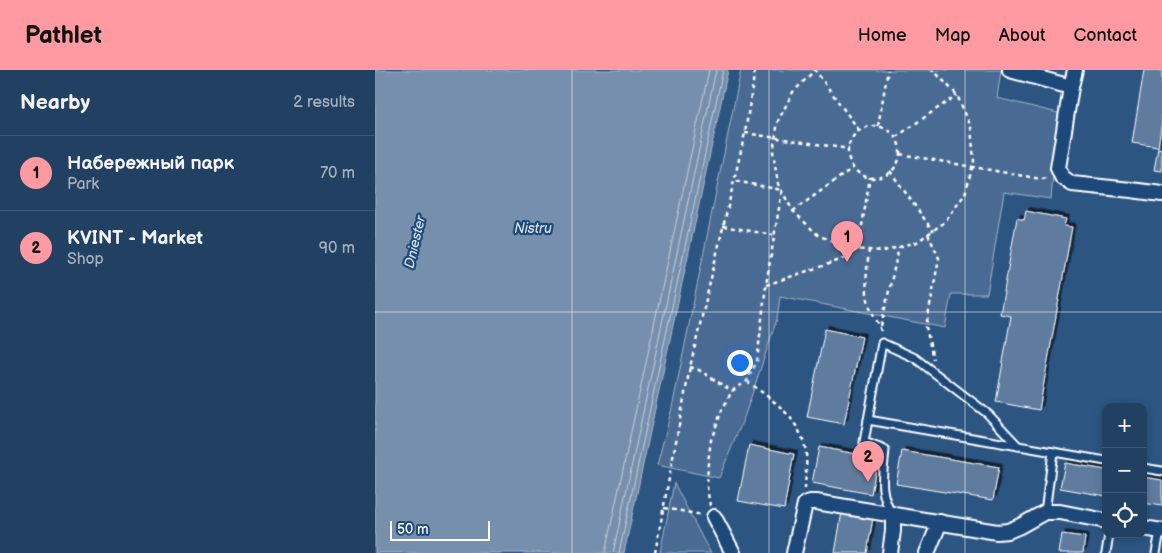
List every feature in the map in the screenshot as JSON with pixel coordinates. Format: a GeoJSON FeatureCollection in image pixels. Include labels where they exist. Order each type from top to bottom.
{"type":"FeatureCollection","features":[{"type":"Feature","properties":{"kind":"street"},"geometry":{"type":"LineString","coordinates":[[1010,70],[1071,87]]}},
{"type":"Feature","properties":{"kind":"street"},"geometry":{"type":"LineString","coordinates":[[1075,70],[1058,168],[1062,177],[1072,184],[1162,194]]}},
{"type":"Feature","properties":{"kind":"street"},"geometry":{"type":"LineString","coordinates":[[794,553],[805,504],[810,502],[997,532],[1008,531],[1021,526],[1045,512],[1060,512],[1102,520]]}},
{"type":"Feature","properties":{"kind":"street"},"geometry":{"type":"LineString","coordinates":[[890,553],[893,514]]}},
{"type":"Feature","properties":{"kind":"street"},"geometry":{"type":"LineString","coordinates":[[714,517],[733,553]]}},
{"type":"Feature","properties":{"kind":"street"},"geometry":{"type":"LineString","coordinates":[[927,553],[940,522]]}},
{"type":"Feature","properties":{"kind":"street"},"geometry":{"type":"LineString","coordinates":[[1147,529],[1161,531]]}},
{"type":"Feature","properties":{"kind":"lane"},"geometry":{"type":"LineString","coordinates":[[893,514],[885,501],[881,484],[885,450],[864,442],[882,343],[915,358],[988,414],[1018,446]]}},
{"type":"Feature","properties":{"kind":"lane"},"geometry":{"type":"LineString","coordinates":[[868,420],[1102,460]]}},
{"type":"Feature","properties":{"kind":"lane"},"geometry":{"type":"LineString","coordinates":[[1045,512],[1053,452]]}},
{"type":"Feature","properties":{"kind":"lane"},"geometry":{"type":"LineString","coordinates":[[1147,469],[1162,471]]}},
{"type":"Feature","properties":{"kind":"lane"},"geometry":{"type":"LineString","coordinates":[[1156,553],[1161,531]]}},
{"type":"Feature","properties":{"kind":"lane"},"geometry":{"type":"LineString","coordinates":[[1106,553],[1108,538]]}},
{"type":"Feature","properties":{"kind":"path"},"geometry":{"type":"LineString","coordinates":[[655,553],[690,367],[745,132],[755,70]]}},
{"type":"Feature","properties":{"kind":"path"},"geometry":{"type":"LineString","coordinates":[[859,130],[815,70],[793,92],[778,121],[773,152],[779,184],[782,190],[793,211],[818,235],[850,249],[884,251],[917,242],[945,222],[965,194],[974,161],[971,127],[957,96],[931,70]]}},
{"type":"Feature","properties":{"kind":"path"},"geometry":{"type":"LineString","coordinates":[[878,126],[889,70]]}},
{"type":"Feature","properties":{"kind":"path"},"geometry":{"type":"LineString","coordinates":[[896,137],[957,96]]}},
{"type":"Feature","properties":{"kind":"path"},"geometry":{"type":"LineString","coordinates":[[878,126],[890,131],[896,137],[900,154],[897,163],[890,172],[877,177],[870,177],[859,173],[853,168],[849,160],[849,149],[853,136],[859,130],[878,126]]}},
{"type":"Feature","properties":{"kind":"path"},"geometry":{"type":"LineString","coordinates":[[745,132],[849,149]]}},
{"type":"Feature","properties":{"kind":"path"},"geometry":{"type":"LineString","coordinates":[[900,154],[1041,179],[1062,177]]}},
{"type":"Feature","properties":{"kind":"path"},"geometry":{"type":"LineString","coordinates":[[793,211],[853,168]]}},
{"type":"Feature","properties":{"kind":"path"},"geometry":{"type":"LineString","coordinates":[[890,172],[933,231]]}},
{"type":"Feature","properties":{"kind":"path"},"geometry":{"type":"LineString","coordinates":[[858,250],[870,177]]}},
{"type":"Feature","properties":{"kind":"path"},"geometry":{"type":"LineString","coordinates":[[734,181],[782,190]]}},
{"type":"Feature","properties":{"kind":"path"},"geometry":{"type":"LineString","coordinates":[[714,517],[709,504],[707,487],[711,440],[722,410],[732,391],[747,381],[757,361],[766,285],[782,190]]}},
{"type":"Feature","properties":{"kind":"path"},"geometry":{"type":"LineString","coordinates":[[723,226],[774,236]]}},
{"type":"Feature","properties":{"kind":"path"},"geometry":{"type":"LineString","coordinates":[[928,234],[939,258],[926,327],[934,360],[934,373]]}},
{"type":"Feature","properties":{"kind":"path"},"geometry":{"type":"LineString","coordinates":[[880,328],[899,247]]}},
{"type":"Feature","properties":{"kind":"path"},"geometry":{"type":"LineString","coordinates":[[766,285],[849,257],[850,249]]}},
{"type":"Feature","properties":{"kind":"path"},"geometry":{"type":"LineString","coordinates":[[869,250],[866,279],[869,306],[880,328],[882,343]]}},
{"type":"Feature","properties":{"kind":"path"},"geometry":{"type":"LineString","coordinates":[[690,367],[699,370],[732,391]]}},
{"type":"Feature","properties":{"kind":"path"},"geometry":{"type":"LineString","coordinates":[[747,381],[786,411],[798,428],[806,449],[805,504]]}},
{"type":"Feature","properties":{"kind":"path"},"geometry":{"type":"LineString","coordinates":[[664,508],[714,517]]}},
{"type":"Feature","properties":{"kind":"shaded area"},"geometry":{"type":"Polygon","coordinates":[[[741,70],[1001,70],[997,98],[1058,113],[1051,199],[1004,192],[987,294],[951,294],[945,328],[780,296],[777,319],[745,415],[719,478],[657,465],[672,408],[741,70]]]}},
{"type":"Feature","properties":{"kind":"shaded area"},"geometry":{"type":"Polygon","coordinates":[[[674,483],[706,545],[711,553],[660,553],[674,483]]]}},
{"type":"Feature","properties":{"kind":"water","name":"Nistru"},"geometry":{"type":"Polygon","coordinates":[[[375,70],[728,70],[624,553],[375,553],[375,70]]]}},
{"type":"Feature","properties":{"kind":"building"},"geometry":{"type":"Polygon","coordinates":[[[1144,70],[1162,70],[1162,121],[1158,147],[1132,143],[1144,70]]]}},
{"type":"Feature","properties":{"kind":"building"},"geometry":{"type":"Polygon","coordinates":[[[1158,148],[1162,149],[1162,171],[1154,170],[1158,148]]]}},
{"type":"Feature","properties":{"kind":"building"},"geometry":{"type":"Polygon","coordinates":[[[1026,211],[1066,219],[1064,226],[1072,227],[1039,410],[996,402],[1011,316],[1000,314],[1017,218],[1024,220],[1026,211]]]}},
{"type":"Feature","properties":{"kind":"building"},"geometry":{"type":"Polygon","coordinates":[[[825,329],[862,337],[844,424],[807,417],[825,329]]]}},
{"type":"Feature","properties":{"kind":"building"},"geometry":{"type":"Polygon","coordinates":[[[749,445],[794,454],[784,509],[738,501],[749,445]]]}},
{"type":"Feature","properties":{"kind":"building"},"geometry":{"type":"Polygon","coordinates":[[[819,447],[878,458],[871,494],[812,483],[819,447]]]}},
{"type":"Feature","properties":{"kind":"building"},"geometry":{"type":"Polygon","coordinates":[[[902,451],[999,467],[993,500],[896,484],[902,451]]]}},
{"type":"Feature","properties":{"kind":"building"},"geometry":{"type":"Polygon","coordinates":[[[1065,463],[1102,469],[1102,495],[1060,488],[1065,463]]]}},
{"type":"Feature","properties":{"kind":"building"},"geometry":{"type":"Polygon","coordinates":[[[1147,478],[1162,480],[1162,506],[1147,504],[1147,478]]]}},
{"type":"Feature","properties":{"kind":"building"},"geometry":{"type":"Polygon","coordinates":[[[842,512],[873,518],[867,553],[835,553],[842,512]]]}},
{"type":"Feature","properties":{"kind":"building"},"geometry":{"type":"Polygon","coordinates":[[[1062,534],[1085,537],[1083,553],[1059,553],[1062,534]]]}},
{"type":"Feature","properties":{"kind":"place","name":"Набережный парк"},"geometry":{"type":"Point","coordinates":[847,262]}},
{"type":"Feature","properties":{"kind":"place","name":"KVINT - Market"},"geometry":{"type":"Point","coordinates":[868,482]}},
{"type":"Feature","properties":{"kind":"water label","name":"Dniester"},"geometry":{"type":"Point","coordinates":[415,242]}}]}
